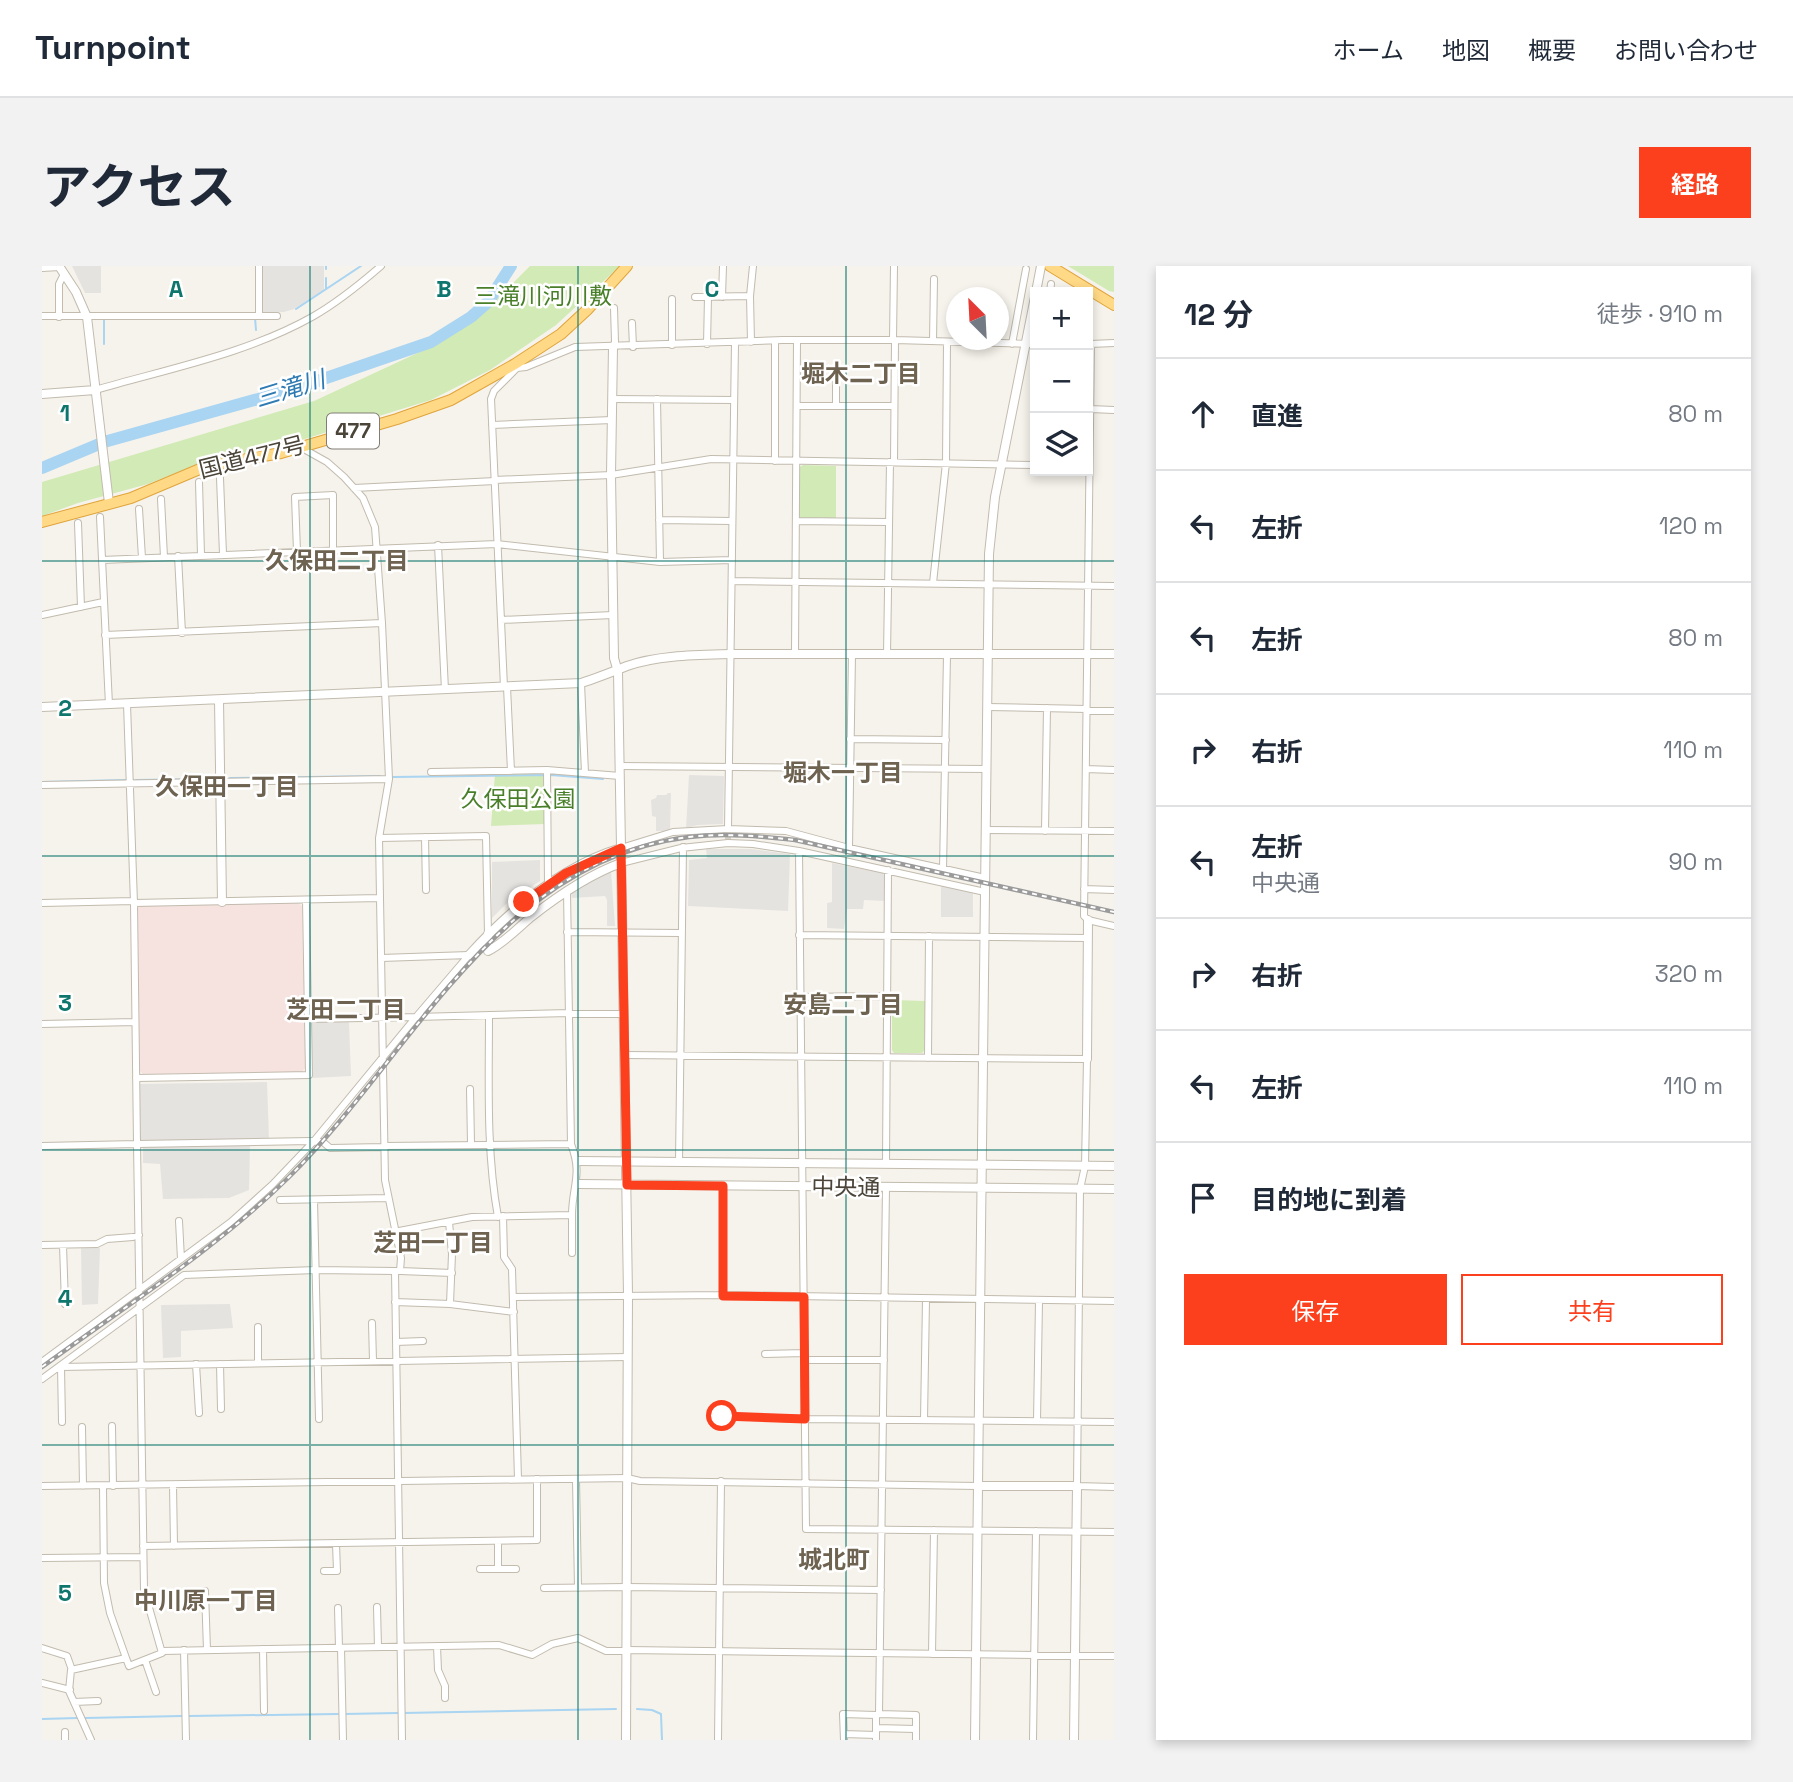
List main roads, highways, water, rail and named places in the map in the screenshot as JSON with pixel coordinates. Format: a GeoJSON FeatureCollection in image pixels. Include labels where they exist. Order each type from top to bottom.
{"type":"FeatureCollection","features":[{"type":"Feature","properties":{"kind":"highway","name":"国道477号"},"geometry":{"type":"LineString","coordinates":[[42,522],[108,500],[131,498],[207,466],[264,457],[397,419],[451,400],[516,366],[561,334],[627,266]]}},
{"type":"Feature","properties":{"kind":"highway"},"geometry":{"type":"LineString","coordinates":[[1050,266],[1114,305]]}},
{"type":"Feature","properties":{"kind":"waterway"},"geometry":{"type":"LineString","coordinates":[[256,266],[256,305]]}},
{"type":"Feature","properties":{"kind":"waterway"},"geometry":{"type":"LineString","coordinates":[[296,309],[361,266]]}},
{"type":"Feature","properties":{"kind":"waterway","name":"三滝川"},"geometry":{"type":"LineString","coordinates":[[42,468],[104,442],[294,389],[431,342],[471,317],[488,302],[511,266]]}},
{"type":"Feature","properties":{"kind":"waterway"},"geometry":{"type":"LineString","coordinates":[[326,278],[326,289]]}},
{"type":"Feature","properties":{"kind":"waterway"},"geometry":{"type":"LineString","coordinates":[[255,318],[256,330]]}},
{"type":"Feature","properties":{"kind":"waterway"},"geometry":{"type":"LineString","coordinates":[[104,319],[104,344]]}},
{"type":"Feature","properties":{"kind":"waterway"},"geometry":{"type":"LineString","coordinates":[[393,777],[551,775],[603,779]]}},
{"type":"Feature","properties":{"kind":"waterway"},"geometry":{"type":"LineString","coordinates":[[230,778],[380,776]]}},
{"type":"Feature","properties":{"kind":"waterway"},"geometry":{"type":"LineString","coordinates":[[136,780],[211,779]]}},
{"type":"Feature","properties":{"kind":"waterway"},"geometry":{"type":"LineString","coordinates":[[42,782],[125,780]]}},
{"type":"Feature","properties":{"kind":"waterway"},"geometry":{"type":"LineString","coordinates":[[403,1713],[616,1709]]}},
{"type":"Feature","properties":{"kind":"waterway"},"geometry":{"type":"LineString","coordinates":[[637,1709],[661,1714],[662,1740]]}},
{"type":"Feature","properties":{"kind":"waterway"},"geometry":{"type":"LineString","coordinates":[[344,1714],[398,1713]]}},
{"type":"Feature","properties":{"kind":"waterway"},"geometry":{"type":"LineString","coordinates":[[189,1716],[338,1714]]}},
{"type":"Feature","properties":{"kind":"waterway"},"geometry":{"type":"LineString","coordinates":[[85,1718],[182,1716]]}},
{"type":"Feature","properties":{"kind":"waterway"},"geometry":{"type":"LineString","coordinates":[[42,1719],[78,1718]]}},
{"type":"Feature","properties":{"kind":"tunnel"},"geometry":{"type":"LineString","coordinates":[[728,829],[728,843]]}},
{"type":"Feature","properties":{"kind":"railway"},"geometry":{"type":"LineString","coordinates":[[42,1367],[200,1253],[261,1204],[334,1128],[463,970],[511,923],[563,883],[622,853],[702,836],[795,840],[1114,912]]}},
{"type":"Feature","properties":{"kind":"district","name":"堀木二丁目"},"geometry":{"type":"Point","coordinates":[861,374]}},
{"type":"Feature","properties":{"kind":"district","name":"久保田二丁目"},"geometry":{"type":"Point","coordinates":[337,561]}},
{"type":"Feature","properties":{"kind":"district","name":"堀木一丁目"},"geometry":{"type":"Point","coordinates":[843,773]}},
{"type":"Feature","properties":{"kind":"district","name":"久保田一丁目"},"geometry":{"type":"Point","coordinates":[227,787]}},
{"type":"Feature","properties":{"kind":"district","name":"安島二丁目"},"geometry":{"type":"Point","coordinates":[843,1005]}},
{"type":"Feature","properties":{"kind":"district","name":"芝田二丁目"},"geometry":{"type":"Point","coordinates":[346,1010]}},
{"type":"Feature","properties":{"kind":"district","name":"芝田一丁目"},"geometry":{"type":"Point","coordinates":[433,1243]}},
{"type":"Feature","properties":{"kind":"district","name":"城北町"},"geometry":{"type":"Point","coordinates":[834,1560]}},
{"type":"Feature","properties":{"kind":"district","name":"中川原一丁目"},"geometry":{"type":"Point","coordinates":[206,1601]}},
{"type":"Feature","properties":{"kind":"park label","name":"三滝川河川敷"},"geometry":{"type":"Point","coordinates":[543,296]}},
{"type":"Feature","properties":{"kind":"park label","name":"久保田公園"},"geometry":{"type":"Point","coordinates":[518,799]}}]}
